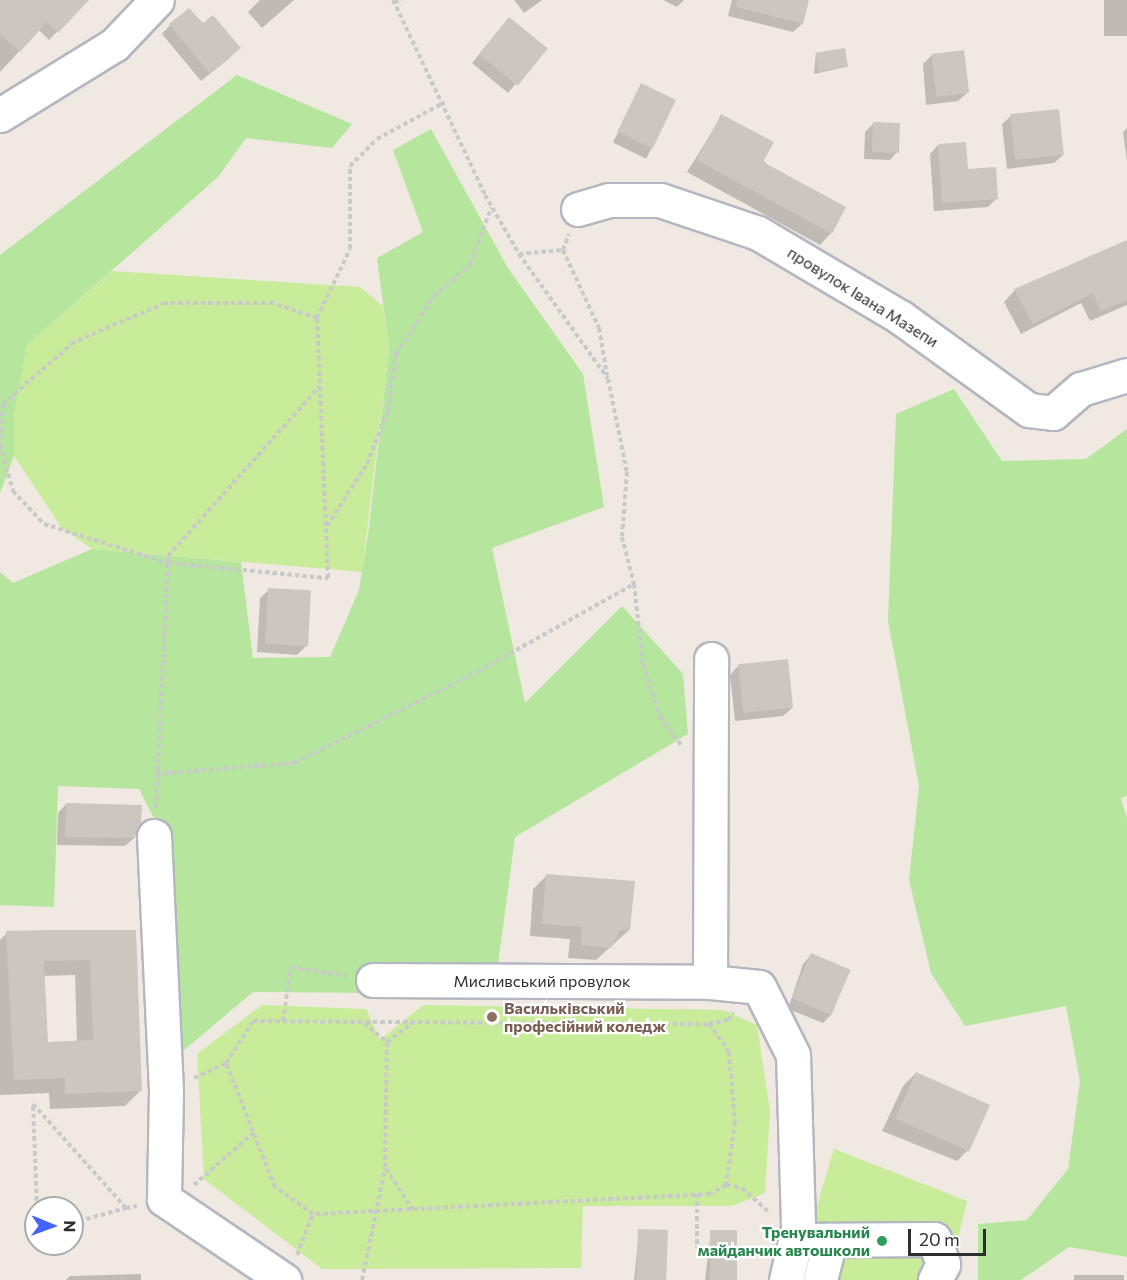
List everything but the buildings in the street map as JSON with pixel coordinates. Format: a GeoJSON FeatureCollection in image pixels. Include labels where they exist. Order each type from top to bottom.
{"type":"FeatureCollection","features":[{"type":"Feature","properties":{"kind":"street"},"geometry":{"type":"LineString","coordinates":[[0,115],[114,45],[157,0]]}},
{"type":"Feature","properties":{"kind":"street","name":"провулок Івана Мазепи"},"geometry":{"type":"LineString","coordinates":[[578,209],[609,200],[660,200],[758,233],[900,317],[1029,410],[1053,413],[1081,389],[1127,375]]}},
{"type":"Feature","properties":{"kind":"street"},"geometry":{"type":"LineString","coordinates":[[710,982],[711,660]]}},
{"type":"Feature","properties":{"kind":"street"},"geometry":{"type":"LineString","coordinates":[[154,836],[166,1092],[164,1199],[290,1269]]}},
{"type":"Feature","properties":{"kind":"street","name":"Мисливський провулок"},"geometry":{"type":"LineString","coordinates":[[373,980],[710,982],[759,987],[793,1055],[798,1234],[786,1280]]}},
{"type":"Feature","properties":{"kind":"street"},"geometry":{"type":"LineString","coordinates":[[798,1234],[830,1240],[934,1239],[943,1264],[935,1280]]}},
{"type":"Feature","properties":{"kind":"street"},"geometry":{"type":"LineString","coordinates":[[820,1280],[830,1240]]}},
{"type":"Feature","properties":{"kind":"path"},"geometry":{"type":"LineString","coordinates":[[402,0],[393,1],[445,102],[492,207],[519,254],[608,379]]}},
{"type":"Feature","properties":{"kind":"path"},"geometry":{"type":"LineString","coordinates":[[317,318],[273,303],[165,303],[74,342],[3,404],[0,445],[13,491],[44,524],[168,562],[328,578],[317,318],[350,249],[350,166],[376,139],[445,102]]}},
{"type":"Feature","properties":{"kind":"path"},"geometry":{"type":"LineString","coordinates":[[327,526],[367,464],[388,410],[396,354],[435,296],[470,265],[492,207]]}},
{"type":"Feature","properties":{"kind":"path"},"geometry":{"type":"LineString","coordinates":[[578,209],[563,250],[598,328],[627,472],[622,537],[634,584],[643,664],[660,717],[712,773]]}},
{"type":"Feature","properties":{"kind":"path"},"geometry":{"type":"LineString","coordinates":[[519,254],[563,250]]}},
{"type":"Feature","properties":{"kind":"path"},"geometry":{"type":"LineString","coordinates":[[154,836],[168,556],[320,386]]}},
{"type":"Feature","properties":{"kind":"path"},"geometry":{"type":"LineString","coordinates":[[157,774],[294,763],[457,682],[634,584]]}},
{"type":"Feature","properties":{"kind":"path"},"geometry":{"type":"LineString","coordinates":[[283,1021],[291,967],[373,980]]}},
{"type":"Feature","properties":{"kind":"path"},"geometry":{"type":"LineString","coordinates":[[726,1185],[735,1122],[729,1052],[709,1024],[253,1021],[226,1063],[275,1187],[313,1214],[375,1213],[696,1194],[726,1185],[742,1188],[762,1208],[798,1234]]}},
{"type":"Feature","properties":{"kind":"path"},"geometry":{"type":"LineString","coordinates":[[363,1022],[387,1042]]}},
{"type":"Feature","properties":{"kind":"path"},"geometry":{"type":"LineString","coordinates":[[387,1042],[414,1022]]}},
{"type":"Feature","properties":{"kind":"path"},"geometry":{"type":"LineString","coordinates":[[362,1280],[385,1167],[387,1042]]}},
{"type":"Feature","properties":{"kind":"path"},"geometry":{"type":"LineString","coordinates":[[37,1196],[33,1104],[126,1208]]}},
{"type":"Feature","properties":{"kind":"path"},"geometry":{"type":"LineString","coordinates":[[84,1220],[164,1199],[191,1188],[253,1133]]}},
{"type":"Feature","properties":{"kind":"path"},"geometry":{"type":"LineString","coordinates":[[385,1167],[414,1210]]}},
{"type":"Feature","properties":{"kind":"path"},"geometry":{"type":"LineString","coordinates":[[696,1194],[697,1248]]}},
{"type":"Feature","properties":{"kind":"path"},"geometry":{"type":"LineString","coordinates":[[290,1269],[313,1214]]}},
{"type":"Feature","properties":{"kind":"green space"},"geometry":{"type":"Polygon","coordinates":[[[237,75],[352,124],[332,148],[246,138],[218,177],[27,345],[15,414],[14,456],[0,493],[0,255],[237,75]]]}},
{"type":"Feature","properties":{"kind":"green space"},"geometry":{"type":"Polygon","coordinates":[[[431,129],[508,268],[583,374],[604,507],[492,548],[525,703],[622,606],[683,674],[688,734],[515,837],[494,994],[253,992],[176,1057],[168,846],[139,789],[58,786],[54,907],[0,905],[0,572],[13,583],[92,549],[241,562],[253,658],[330,657],[359,590],[369,528],[389,349],[377,258],[423,232],[393,150],[431,129]]]}},
{"type":"Feature","properties":{"kind":"green space"},"geometry":{"type":"Polygon","coordinates":[[[112,271],[360,287],[383,306],[389,349],[362,572],[92,549],[61,527],[14,456],[14,414],[27,345],[112,271]]]}},
{"type":"Feature","properties":{"kind":"green space"},"geometry":{"type":"Polygon","coordinates":[[[954,389],[1002,461],[1086,459],[1127,429],[1127,796],[1121,798],[1127,818],[1127,1257],[1069,1247],[1021,1280],[978,1280],[978,1224],[1027,1220],[1068,1169],[1080,1081],[1066,1006],[965,1026],[931,973],[909,880],[919,786],[888,621],[896,414],[954,389]]]}},
{"type":"Feature","properties":{"kind":"green space"},"geometry":{"type":"Polygon","coordinates":[[[262,1005],[366,1009],[380,1040],[423,1005],[723,1010],[757,1025],[770,1111],[765,1193],[732,1206],[583,1206],[581,1268],[322,1269],[204,1179],[197,1054],[262,1005]]]}},
{"type":"Feature","properties":{"kind":"green space","name":"Тренувальний майданчик автошколи"},"geometry":{"type":"Polygon","coordinates":[[[834,1149],[967,1201],[948,1280],[795,1280],[834,1149]]]}},
{"type":"Feature","properties":{"kind":"place","name":"Васильківський професійний коледж"},"geometry":{"type":"Point","coordinates":[492,1017]}},
{"type":"Feature","properties":{"kind":"place","name":"Тренувальний майданчик автошколи"},"geometry":{"type":"Point","coordinates":[882,1241]}}]}
